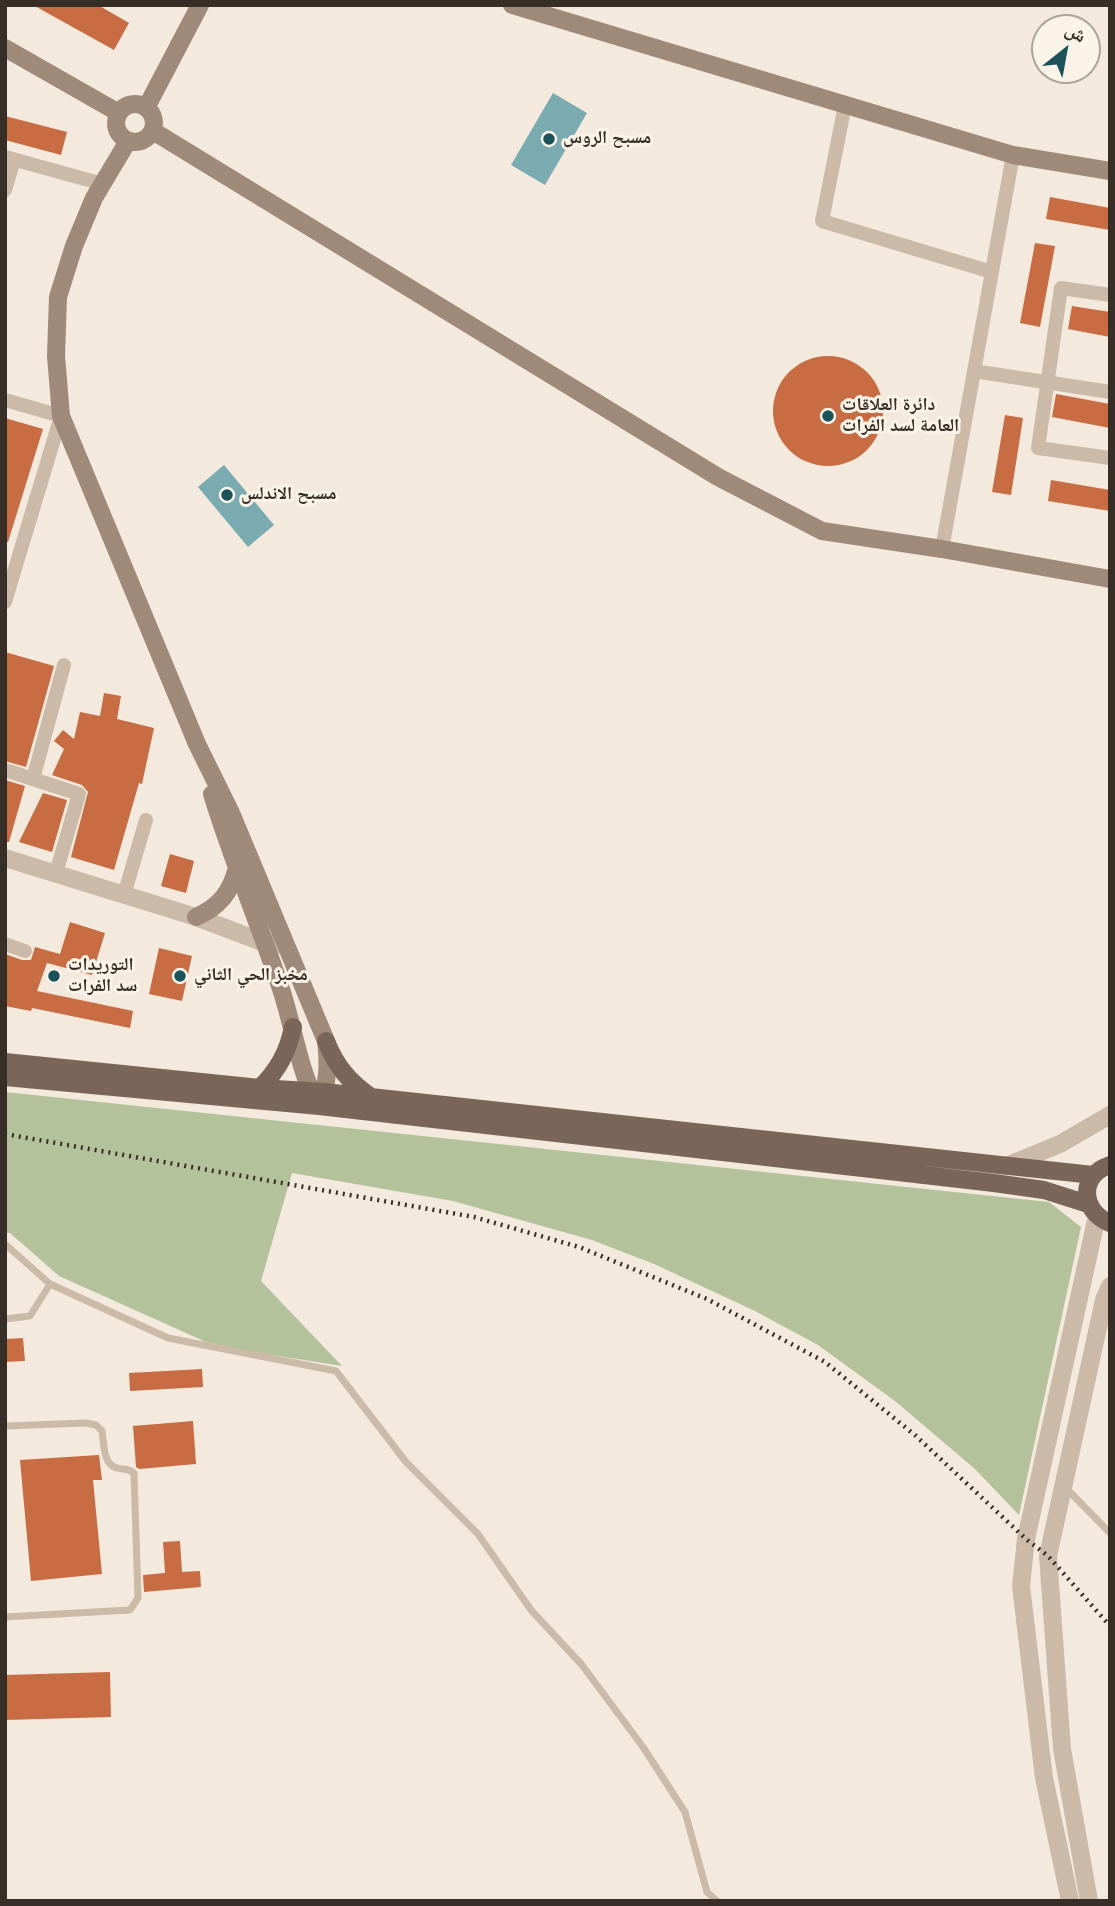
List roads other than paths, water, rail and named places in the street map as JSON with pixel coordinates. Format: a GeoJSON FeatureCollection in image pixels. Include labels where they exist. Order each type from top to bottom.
{"type":"FeatureCollection","features":[{"type":"Feature","properties":{"kind":"main road"},"geometry":{"type":"LineString","coordinates":[[146,108],[200,5]]}},
{"type":"Feature","properties":{"kind":"main road"},"geometry":{"type":"LineString","coordinates":[[512,5],[1013,155],[1110,171]]}},
{"type":"Feature","properties":{"kind":"main road"},"geometry":{"type":"LineString","coordinates":[[5,48],[119,113]]}},
{"type":"Feature","properties":{"kind":"main road"},"geometry":{"type":"LineString","coordinates":[[134,104],[146,108],[154,118],[153,131],[144,140],[128,141],[118,131],[119,113],[134,104]]}},
{"type":"Feature","properties":{"kind":"main road"},"geometry":{"type":"LineString","coordinates":[[153,131],[718,477],[822,531],[1110,579]]}},
{"type":"Feature","properties":{"kind":"main road"},"geometry":{"type":"LineString","coordinates":[[128,141],[103,184],[74,246],[58,297],[56,356],[61,416],[197,744],[231,813],[335,1061],[348,1079],[371,1097]]}},
{"type":"Feature","properties":{"kind":"main road"},"geometry":{"type":"LineString","coordinates":[[197,744],[237,867],[318,1096]]}},
{"type":"Feature","properties":{"kind":"main road"},"geometry":{"type":"LineString","coordinates":[[196,917],[216,906],[223,898],[230,889],[237,867]]}},
{"type":"Feature","properties":{"kind":"main road"},"geometry":{"type":"LineString","coordinates":[[260,1088],[282,1061],[293,1027]]}},
{"type":"Feature","properties":{"kind":"main road"},"geometry":{"type":"LineString","coordinates":[[318,1096],[329,1065],[326,1041]]}},
{"type":"Feature","properties":{"kind":"main road"},"geometry":{"type":"LineString","coordinates":[[5,1062],[260,1088],[994,1182],[1044,1190],[1098,1214]]}},
{"type":"Feature","properties":{"kind":"main road"},"geometry":{"type":"LineString","coordinates":[[5,1077],[371,1097],[1093,1175]]}},
{"type":"Feature","properties":{"kind":"main road"},"geometry":{"type":"LineString","coordinates":[[1098,1214],[1087,1187],[1093,1175],[1110,1165]]}},
{"type":"Feature","properties":{"kind":"street"},"geometry":{"type":"LineString","coordinates":[[845,105],[822,221],[992,272]]}},
{"type":"Feature","properties":{"kind":"street"},"geometry":{"type":"LineString","coordinates":[[942,549],[1013,155]]}},
{"type":"Feature","properties":{"kind":"street"},"geometry":{"type":"LineString","coordinates":[[5,190],[10,159],[103,184]]}},
{"type":"Feature","properties":{"kind":"street"},"geometry":{"type":"LineString","coordinates":[[1110,295],[1061,288],[1038,448],[1110,458]]}},
{"type":"Feature","properties":{"kind":"street"},"geometry":{"type":"LineString","coordinates":[[974,371],[1110,392]]}},
{"type":"Feature","properties":{"kind":"street"},"geometry":{"type":"LineString","coordinates":[[5,400],[61,416],[5,602]]}},
{"type":"Feature","properties":{"kind":"street"},"geometry":{"type":"LineString","coordinates":[[33,779],[64,665]]}},
{"type":"Feature","properties":{"kind":"street"},"geometry":{"type":"LineString","coordinates":[[5,770],[79,794],[56,873]]}},
{"type":"Feature","properties":{"kind":"street"},"geometry":{"type":"LineString","coordinates":[[124,895],[146,820]]}},
{"type":"Feature","properties":{"kind":"street"},"geometry":{"type":"LineString","coordinates":[[5,858],[196,917],[265,943],[284,944]]}},
{"type":"Feature","properties":{"kind":"street"},"geometry":{"type":"LineString","coordinates":[[5,944],[25,951]]}},
{"type":"Feature","properties":{"kind":"street"},"geometry":{"type":"LineString","coordinates":[[1006,1166],[1060,1144],[1110,1115]]}},
{"type":"Feature","properties":{"kind":"street"},"geometry":{"type":"LineString","coordinates":[[1070,1901],[1044,1778],[1021,1586],[1026,1539],[1098,1214]]}},
{"type":"Feature","properties":{"kind":"street"},"geometry":{"type":"LineString","coordinates":[[1089,1901],[1062,1749],[1048,1556],[1104,1300],[1110,1286]]}},
{"type":"Feature","properties":{"kind":"lane"},"geometry":{"type":"LineString","coordinates":[[5,1244],[50,1284],[168,1338],[336,1371],[406,1462],[478,1534],[531,1610],[582,1665],[643,1747],[685,1812],[707,1892],[717,1901]]}},
{"type":"Feature","properties":{"kind":"lane"},"geometry":{"type":"LineString","coordinates":[[5,1319],[30,1316],[50,1284]]}},
{"type":"Feature","properties":{"kind":"lane"},"geometry":{"type":"LineString","coordinates":[[5,1426],[86,1423],[96,1425],[102,1431],[110,1465],[114,1468],[130,1469],[134,1473],[138,1598],[130,1610],[5,1617]]}},
{"type":"Feature","properties":{"kind":"lane"},"geometry":{"type":"LineString","coordinates":[[1064,1485],[1110,1533]]}},
{"type":"Feature","properties":{"kind":"water","name":"مسبح الروس"},"geometry":{"type":"Polygon","coordinates":[[[553,93],[587,113],[545,185],[511,165],[553,93]]]}},
{"type":"Feature","properties":{"kind":"water"},"geometry":{"type":"Polygon","coordinates":[[[224,465],[274,525],[248,547],[198,487],[224,465]]]}},
{"type":"Feature","properties":{"kind":"railway"},"geometry":{"type":"LineString","coordinates":[[5,1134],[474,1217],[579,1247],[707,1299],[825,1362],[916,1436],[1026,1539],[1048,1556],[1110,1626]]}},
{"type":"Feature","properties":{"kind":"place","name":"مسبح الروس"},"geometry":{"type":"Point","coordinates":[549,139]}},
{"type":"Feature","properties":{"kind":"place","name":"دائرة العلاقات العامة لسد الفرات"},"geometry":{"type":"Point","coordinates":[828,416]}},
{"type":"Feature","properties":{"kind":"place","name":"مسبح الاندلس"},"geometry":{"type":"Point","coordinates":[227,495]}},
{"type":"Feature","properties":{"kind":"place","name":"التوريدات سد الفرات"},"geometry":{"type":"Point","coordinates":[54,976]}},
{"type":"Feature","properties":{"kind":"place","name":"مخبز الحي الثاني"},"geometry":{"type":"Point","coordinates":[180,976]}}]}
